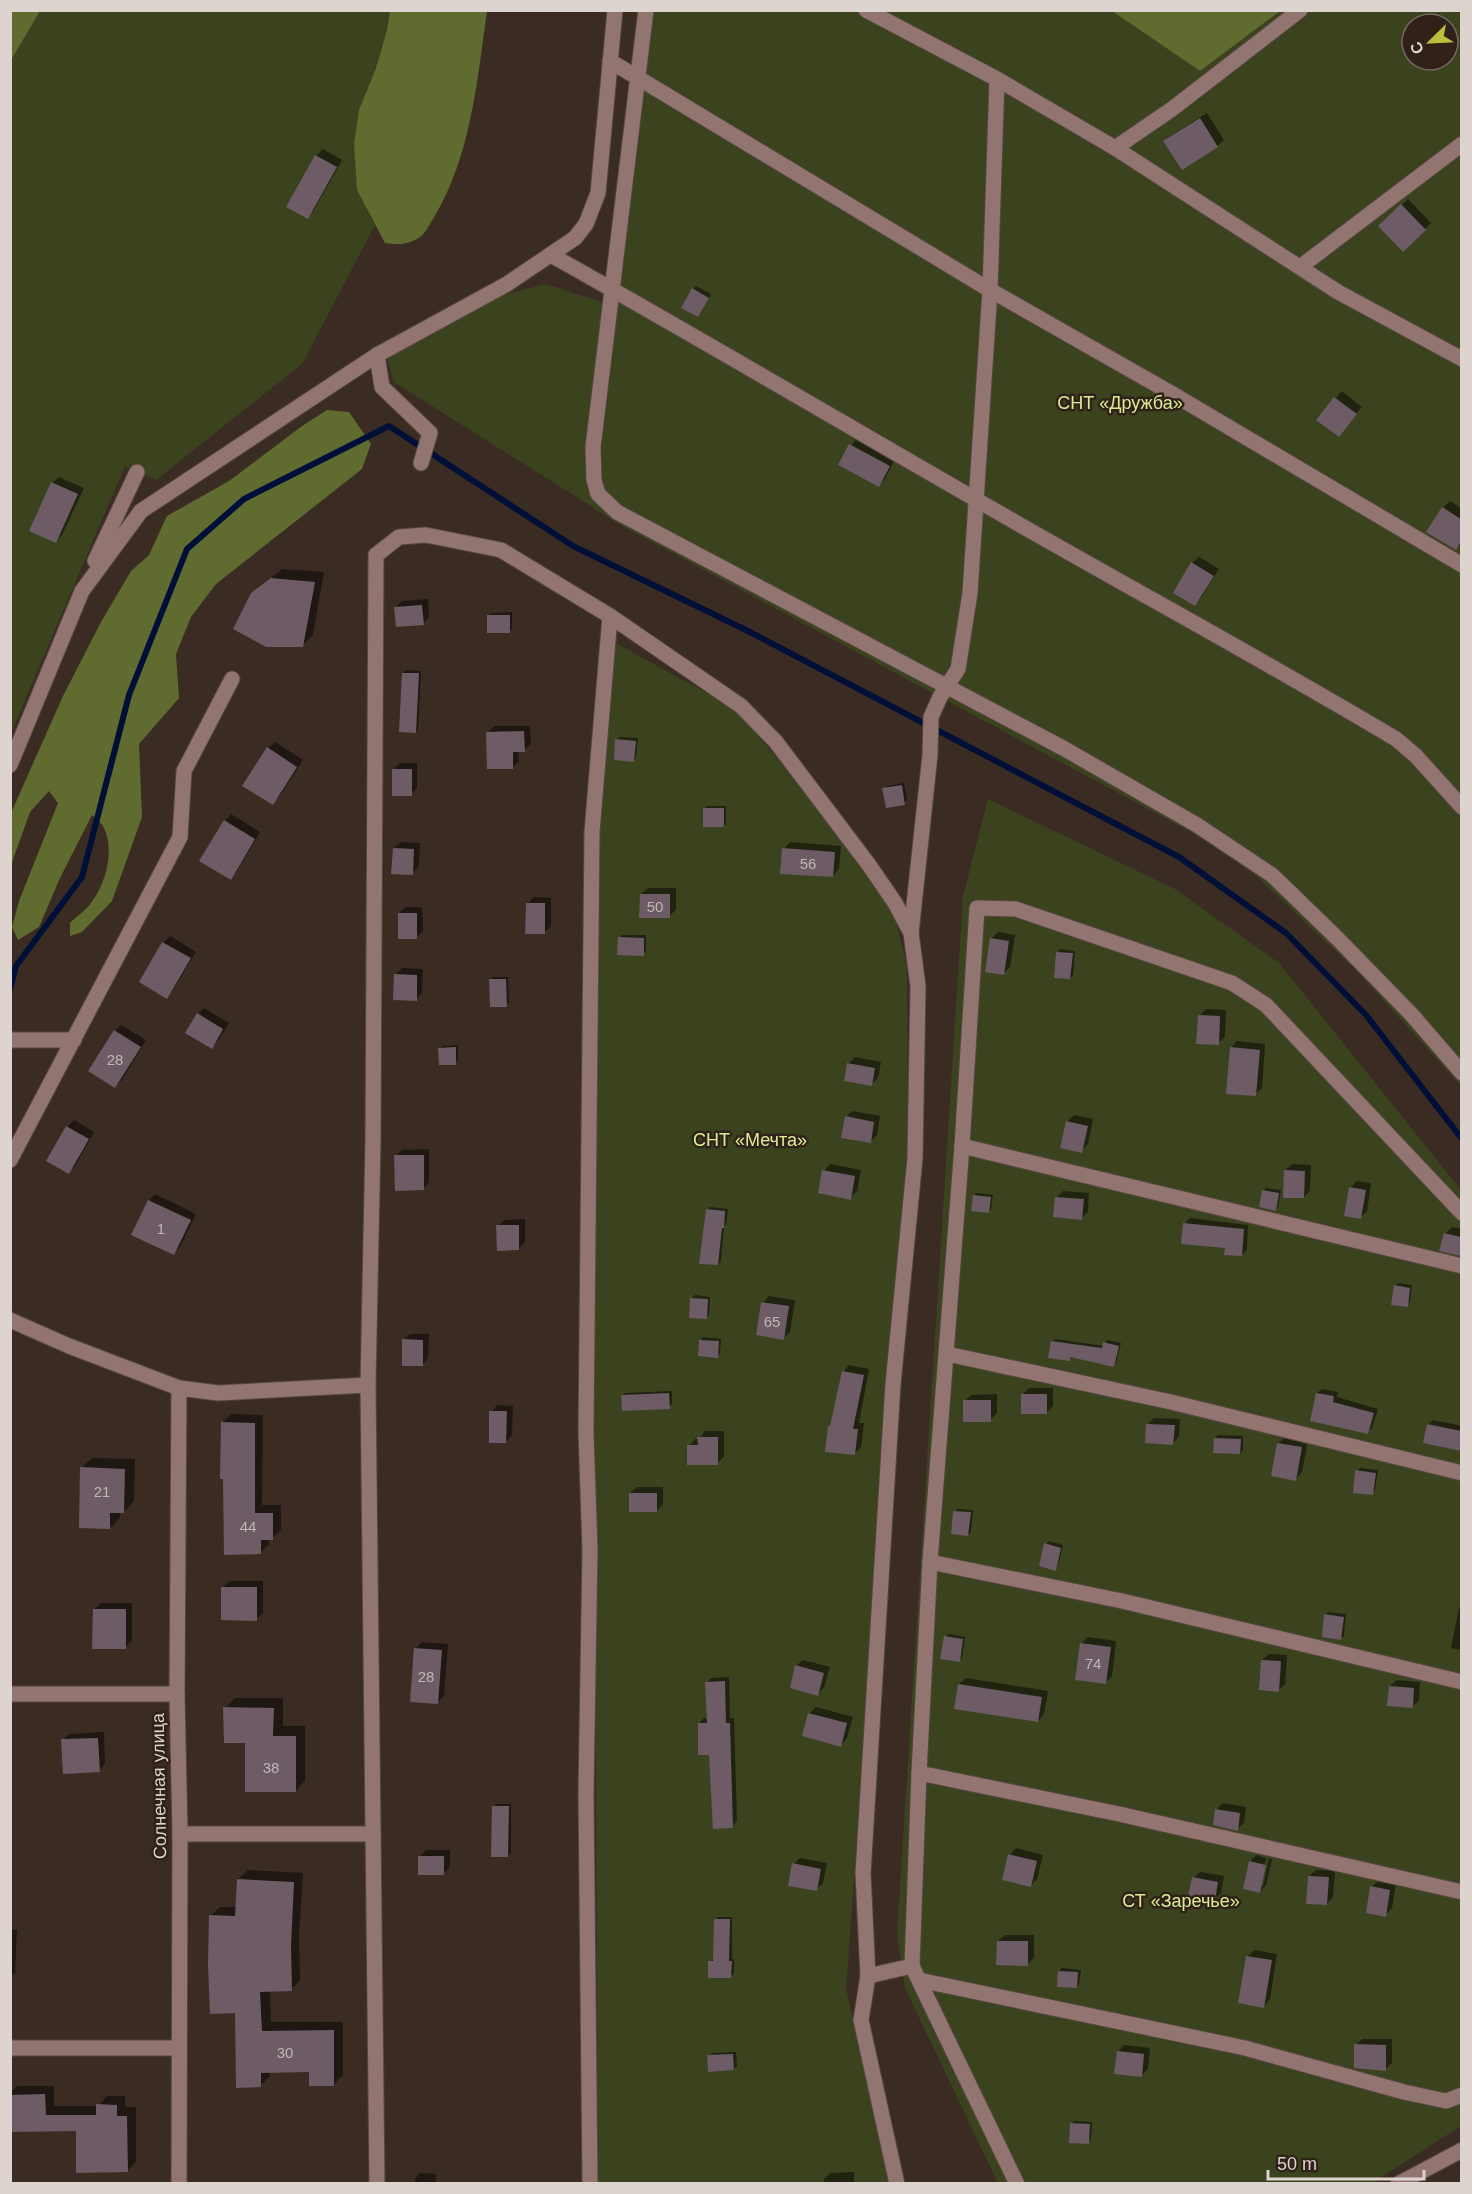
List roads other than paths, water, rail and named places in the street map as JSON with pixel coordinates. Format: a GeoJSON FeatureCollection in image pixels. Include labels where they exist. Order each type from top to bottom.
{"type":"FeatureCollection","features":[{"type":"Feature","properties":{"kind":"street"},"geometry":{"type":"LineString","coordinates":[[82,591],[141,511],[376,355],[507,284],[575,238],[586,224],[598,193],[615,10]]}},
{"type":"Feature","properties":{"kind":"street"},"geometry":{"type":"LineString","coordinates":[[646,10],[614,290],[593,447],[594,480],[598,494],[617,512],[1063,748],[1197,825],[1272,875],[1404,1006],[1461,1072]]}},
{"type":"Feature","properties":{"kind":"street"},"geometry":{"type":"LineString","coordinates":[[866,10],[997,79],[1115,148],[1338,292],[1461,358]]}},
{"type":"Feature","properties":{"kind":"street"},"geometry":{"type":"LineString","coordinates":[[1115,148],[1172,109],[1300,10]]}},
{"type":"Feature","properties":{"kind":"street"},"geometry":{"type":"LineString","coordinates":[[610,61],[990,290],[1171,393],[1461,565]]}},
{"type":"Feature","properties":{"kind":"street"},"geometry":{"type":"LineString","coordinates":[[897,2184],[861,2020],[868,1976],[863,1873],[893,1384],[915,1158],[918,986],[911,933],[930,755],[931,717],[958,669],[970,593],[990,290],[997,79]]}},
{"type":"Feature","properties":{"kind":"street"},"geometry":{"type":"LineString","coordinates":[[1300,267],[1461,144]]}},
{"type":"Feature","properties":{"kind":"street"},"geometry":{"type":"LineString","coordinates":[[551,255],[1396,739],[1416,756],[1461,807]]}},
{"type":"Feature","properties":{"kind":"street"},"geometry":{"type":"LineString","coordinates":[[376,355],[382,387],[430,433],[421,464]]}},
{"type":"Feature","properties":{"kind":"street"},"geometry":{"type":"LineString","coordinates":[[10,765],[82,591],[137,471]]}},
{"type":"Feature","properties":{"kind":"street"},"geometry":{"type":"LineString","coordinates":[[377,2184],[368,1385],[373,1140],[376,555],[399,537],[426,535],[501,550],[610,616],[741,706],[776,742],[869,865],[895,903],[911,933]]}},
{"type":"Feature","properties":{"kind":"street"},"geometry":{"type":"LineString","coordinates":[[590,2184],[586,1794],[590,1550],[586,1432],[592,832],[610,616]]}},
{"type":"Feature","properties":{"kind":"street"},"geometry":{"type":"LineString","coordinates":[[10,1160],[180,837],[184,771],[232,679]]}},
{"type":"Feature","properties":{"kind":"street"},"geometry":{"type":"LineString","coordinates":[[1017,2184],[915,1973],[919,1773],[930,1562],[962,1146],[977,908],[1016,909],[1232,983],[1266,1005],[1461,1214]]}},
{"type":"Feature","properties":{"kind":"street"},"geometry":{"type":"LineString","coordinates":[[10,1040],[74,1040]]}},
{"type":"Feature","properties":{"kind":"street"},"geometry":{"type":"LineString","coordinates":[[962,1146],[1461,1266]]}},
{"type":"Feature","properties":{"kind":"street"},"geometry":{"type":"LineString","coordinates":[[10,1320],[69,1346],[179,1388],[218,1393],[368,1385]]}},
{"type":"Feature","properties":{"kind":"street"},"geometry":{"type":"LineString","coordinates":[[947,1354],[1171,1402],[1461,1473]]}},
{"type":"Feature","properties":{"kind":"street","name":"Солнечная улица"},"geometry":{"type":"LineString","coordinates":[[178,2184],[179,1388]]}},
{"type":"Feature","properties":{"kind":"street"},"geometry":{"type":"LineString","coordinates":[[930,1562],[1122,1601],[1461,1682]]}},
{"type":"Feature","properties":{"kind":"street"},"geometry":{"type":"LineString","coordinates":[[10,1694],[177,1694]]}},
{"type":"Feature","properties":{"kind":"street"},"geometry":{"type":"LineString","coordinates":[[919,1773],[1119,1814],[1461,1892]]}},
{"type":"Feature","properties":{"kind":"street"},"geometry":{"type":"LineString","coordinates":[[180,1834],[373,1834]]}},
{"type":"Feature","properties":{"kind":"street"},"geometry":{"type":"LineString","coordinates":[[868,1976],[915,1973],[1245,2048],[1435,2099],[1446,2101],[1461,2095]]}},
{"type":"Feature","properties":{"kind":"street"},"geometry":{"type":"LineString","coordinates":[[10,2048],[179,2048]]}},
{"type":"Feature","properties":{"kind":"street"},"geometry":{"type":"LineString","coordinates":[[1398,2184],[1461,2150]]}},
{"type":"Feature","properties":{"kind":"waterway"},"geometry":{"type":"LineString","coordinates":[[10,989],[16,966],[82,877],[129,695],[187,549],[244,499],[389,426],[573,546],[748,631],[1179,857],[1286,933],[1366,1015],[1462,1139]]}},
{"type":"Feature","properties":{"kind":"park label","name":"СНТ «Дружба»"},"geometry":{"type":"Point","coordinates":[1120,403]}},
{"type":"Feature","properties":{"kind":"park label","name":"СНТ «Мечта»"},"geometry":{"type":"Point","coordinates":[750,1140]}},
{"type":"Feature","properties":{"kind":"park label","name":"СТ «Заречье»"},"geometry":{"type":"Point","coordinates":[1181,1901]}}]}
